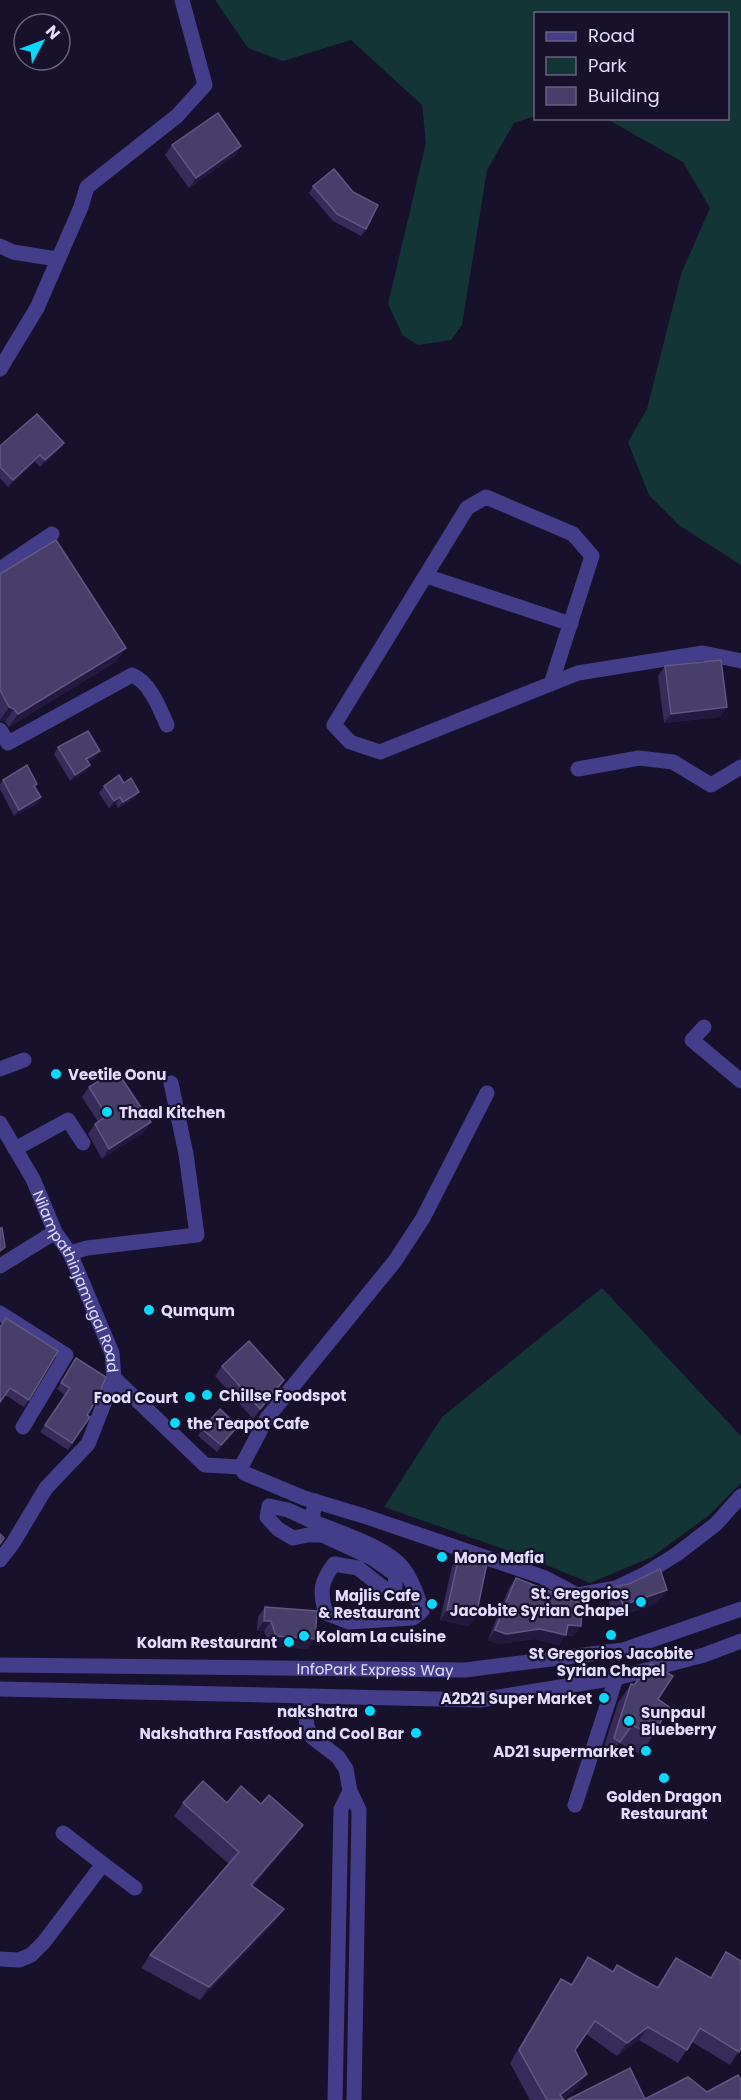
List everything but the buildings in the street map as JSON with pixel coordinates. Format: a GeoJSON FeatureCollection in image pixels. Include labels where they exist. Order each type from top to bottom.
{"type":"FeatureCollection","features":[{"type":"Feature","properties":{"kind":"street"},"geometry":{"type":"LineString","coordinates":[[0,369],[37,308],[81,207],[87,187],[177,116],[205,85],[182,0]]}},
{"type":"Feature","properties":{"kind":"street"},"geometry":{"type":"LineString","coordinates":[[0,246],[13,252],[57,260]]}},
{"type":"Feature","properties":{"kind":"street"},"geometry":{"type":"LineString","coordinates":[[551,684],[592,556],[573,534],[486,497],[467,508],[334,725],[350,742],[380,752],[578,674],[703,653],[741,661]]}},
{"type":"Feature","properties":{"kind":"street"},"geometry":{"type":"LineString","coordinates":[[0,568],[52,534]]}},
{"type":"Feature","properties":{"kind":"street"},"geometry":{"type":"LineString","coordinates":[[426,576],[571,624]]}},
{"type":"Feature","properties":{"kind":"street"},"geometry":{"type":"LineString","coordinates":[[0,730],[8,743],[132,675],[139,677],[156,702],[167,725]]}},
{"type":"Feature","properties":{"kind":"street"},"geometry":{"type":"LineString","coordinates":[[578,769],[639,758],[673,762],[711,784],[741,767]]}},
{"type":"Feature","properties":{"kind":"street"},"geometry":{"type":"LineString","coordinates":[[704,1027],[692,1040],[741,1081]]}},
{"type":"Feature","properties":{"kind":"street"},"geometry":{"type":"LineString","coordinates":[[0,1068],[24,1060]]}},
{"type":"Feature","properties":{"kind":"street"},"geometry":{"type":"LineString","coordinates":[[70,1253],[87,1248],[197,1235],[186,1154],[171,1083]]}},
{"type":"Feature","properties":{"kind":"street"},"geometry":{"type":"LineString","coordinates":[[487,1093],[423,1218],[395,1262],[267,1418],[241,1467],[243,1473],[315,1501],[543,1577],[577,1595],[615,1588],[645,1574],[677,1554],[716,1524],[741,1496]]}},
{"type":"Feature","properties":{"kind":"street"},"geometry":{"type":"LineString","coordinates":[[15,1149],[68,1120],[83,1143]]}},
{"type":"Feature","properties":{"kind":"street","name":"Nilampathinjamugal Road"},"geometry":{"type":"LineString","coordinates":[[0,1123],[33,1179],[55,1232],[70,1253],[112,1353],[114,1378],[88,1444],[46,1488],[13,1543],[0,1560]]}},
{"type":"Feature","properties":{"kind":"street"},"geometry":{"type":"LineString","coordinates":[[0,1266],[55,1232]]}},
{"type":"Feature","properties":{"kind":"street"},"geometry":{"type":"LineString","coordinates":[[0,1313],[66,1355],[23,1427]]}},
{"type":"Feature","properties":{"kind":"street"},"geometry":{"type":"LineString","coordinates":[[114,1378],[205,1465],[241,1467]]}},
{"type":"Feature","properties":{"kind":"street"},"geometry":{"type":"LineString","coordinates":[[312,1521],[315,1501]]}},
{"type":"Feature","properties":{"kind":"street"},"geometry":{"type":"LineString","coordinates":[[269,1506],[288,1510],[312,1521],[391,1557],[403,1569],[418,1596],[422,1611],[413,1618],[349,1622],[327,1612],[321,1596],[326,1574],[334,1564],[358,1568],[386,1590],[395,1587],[396,1575],[372,1558],[322,1535],[293,1538],[278,1529],[267,1517],[269,1506]]}},
{"type":"Feature","properties":{"kind":"street","name":"InfoPark Express Way"},"geometry":{"type":"LineString","coordinates":[[0,1665],[465,1670],[623,1650],[741,1609]]}},
{"type":"Feature","properties":{"kind":"street","name":"InfoPark Express Way"},"geometry":{"type":"LineString","coordinates":[[0,1689],[480,1700],[616,1678],[704,1655],[741,1641]]}},
{"type":"Feature","properties":{"kind":"street"},"geometry":{"type":"LineString","coordinates":[[575,1805],[616,1678]]}},
{"type":"Feature","properties":{"kind":"street"},"geometry":{"type":"LineString","coordinates":[[303,1696],[307,1726],[312,1737],[338,1757],[346,1769],[350,1791],[360,1810],[354,2100]]}},
{"type":"Feature","properties":{"kind":"street"},"geometry":{"type":"LineString","coordinates":[[335,2100],[341,1809],[350,1791]]}},
{"type":"Feature","properties":{"kind":"street"},"geometry":{"type":"LineString","coordinates":[[63,1833],[135,1888]]}},
{"type":"Feature","properties":{"kind":"street"},"geometry":{"type":"LineString","coordinates":[[0,1959],[19,1960],[31,1955],[44,1942],[103,1864]]}},
{"type":"Feature","properties":{"kind":"green space"},"geometry":{"type":"Polygon","coordinates":[[[215,0],[741,0],[741,565],[680,526],[649,495],[628,442],[647,409],[681,274],[710,208],[683,162],[609,120],[729,120],[729,12],[534,12],[534,116],[514,123],[487,170],[462,325],[451,340],[418,345],[403,336],[388,304],[426,143],[422,105],[351,40],[283,61],[248,48],[215,0]]]}},
{"type":"Feature","properties":{"kind":"green space"},"geometry":{"type":"Polygon","coordinates":[[[602,1288],[741,1436],[741,1483],[708,1516],[652,1557],[590,1583],[532,1559],[384,1507],[442,1417],[602,1288]]]}},
{"type":"Feature","properties":{"kind":"place","name":"Veetile Oonu"},"geometry":{"type":"Point","coordinates":[56,1074]}},
{"type":"Feature","properties":{"kind":"place","name":"Thaal Kitchen"},"geometry":{"type":"Point","coordinates":[107,1112]}},
{"type":"Feature","properties":{"kind":"place","name":"Qumqum"},"geometry":{"type":"Point","coordinates":[149,1310]}},
{"type":"Feature","properties":{"kind":"place","name":"Chillse Foodspot"},"geometry":{"type":"Point","coordinates":[207,1395]}},
{"type":"Feature","properties":{"kind":"place","name":"Food Court"},"geometry":{"type":"Point","coordinates":[190,1397]}},
{"type":"Feature","properties":{"kind":"place","name":"the Teapot Cafe"},"geometry":{"type":"Point","coordinates":[175,1423]}},
{"type":"Feature","properties":{"kind":"place","name":"Mono Mafia"},"geometry":{"type":"Point","coordinates":[442,1557]}},
{"type":"Feature","properties":{"kind":"place","name":"St. Gregorios Jacobite Syrian Chapel"},"geometry":{"type":"Point","coordinates":[641,1602]}},
{"type":"Feature","properties":{"kind":"place","name":"Majlis Cafe & Restaurant"},"geometry":{"type":"Point","coordinates":[432,1604]}},
{"type":"Feature","properties":{"kind":"place","name":"St Gregorios Jacobite Syrian Chapel"},"geometry":{"type":"Point","coordinates":[611,1635]}},
{"type":"Feature","properties":{"kind":"place","name":"Kolam La cuisine"},"geometry":{"type":"Point","coordinates":[304,1636]}},
{"type":"Feature","properties":{"kind":"place","name":"Kolam Restaurant"},"geometry":{"type":"Point","coordinates":[289,1642]}},
{"type":"Feature","properties":{"kind":"place","name":"A2D21 Super Market"},"geometry":{"type":"Point","coordinates":[604,1698]}},
{"type":"Feature","properties":{"kind":"place","name":"nakshatra"},"geometry":{"type":"Point","coordinates":[370,1711]}},
{"type":"Feature","properties":{"kind":"place","name":"Sunpaul Blueberry"},"geometry":{"type":"Point","coordinates":[629,1721]}},
{"type":"Feature","properties":{"kind":"place","name":"Nakshathra Fastfood and Cool Bar"},"geometry":{"type":"Point","coordinates":[416,1733]}},
{"type":"Feature","properties":{"kind":"place","name":"AD21 supermarket"},"geometry":{"type":"Point","coordinates":[646,1751]}},
{"type":"Feature","properties":{"kind":"place","name":"Golden Dragon Restaurant"},"geometry":{"type":"Point","coordinates":[664,1778]}}]}
